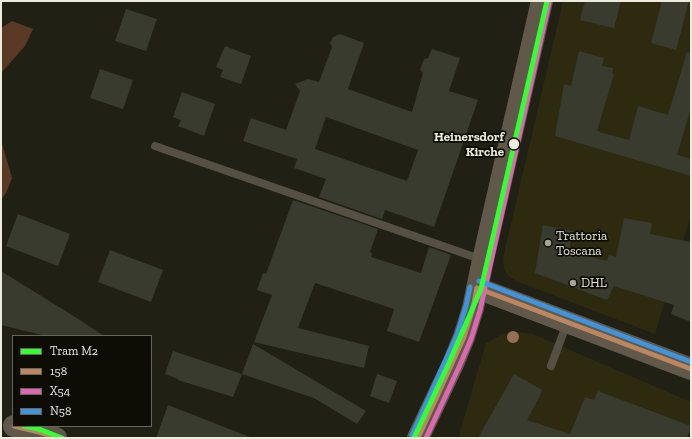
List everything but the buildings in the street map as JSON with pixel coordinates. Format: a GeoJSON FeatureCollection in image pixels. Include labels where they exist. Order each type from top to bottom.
{"type":"FeatureCollection","features":[{"type":"Feature","properties":{"kind":"main road"},"geometry":{"type":"LineString","coordinates":[[418,438],[464,337],[477,288],[542,1]]}},
{"type":"Feature","properties":{"kind":"main road"},"geometry":{"type":"LineString","coordinates":[[477,288],[691,369]]}},
{"type":"Feature","properties":{"kind":"main road"},"geometry":{"type":"LineString","coordinates":[[1,423],[12,426]]}},
{"type":"Feature","properties":{"kind":"main road"},"geometry":{"type":"LineString","coordinates":[[18,427],[56,438]]}},
{"type":"Feature","properties":{"kind":"lane"},"geometry":{"type":"LineString","coordinates":[[155,146],[483,260]]}},
{"type":"Feature","properties":{"kind":"lane"},"geometry":{"type":"LineString","coordinates":[[551,366],[568,322]]}},
{"type":"Feature","properties":{"kind":"shaded area"},"geometry":{"type":"Polygon","coordinates":[[[563,1],[691,1],[691,215],[655,334],[516,281],[508,276],[504,269],[503,258],[563,1]]]}},
{"type":"Feature","properties":{"kind":"shaded area"},"geometry":{"type":"Polygon","coordinates":[[[12,21],[33,29],[25,46],[1,73],[1,28],[12,21]]]}},
{"type":"Feature","properties":{"kind":"shaded area"},"geometry":{"type":"Polygon","coordinates":[[[1,140],[12,178],[6,193],[1,200],[1,140]]]}},
{"type":"Feature","properties":{"kind":"shaded area"},"geometry":{"type":"Polygon","coordinates":[[[516,332],[533,334],[691,402],[691,428],[687,438],[458,438],[486,343],[502,334],[516,332]]]}},
{"type":"Feature","properties":{"kind":"tram line","name":"M2"},"geometry":{"type":"LineString","coordinates":[[414,438],[481,289],[547,1]]}},
{"type":"Feature","properties":{"kind":"tram line","name":"M2"},"geometry":{"type":"LineString","coordinates":[[29,427],[39,429],[62,438]]}},
{"type":"Feature","properties":{"kind":"transit line","name":"X54"},"geometry":{"type":"LineString","coordinates":[[426,438],[471,339],[480,310],[549,3]]}},
{"type":"Feature","properties":{"kind":"transit line","name":"N58"},"geometry":{"type":"LineString","coordinates":[[479,281],[691,362]]}},
{"type":"Feature","properties":{"kind":"transit line","name":"N58"},"geometry":{"type":"LineString","coordinates":[[412,435],[457,335],[470,287]]}},
{"type":"Feature","properties":{"kind":"transit line","name":"158"},"geometry":{"type":"LineString","coordinates":[[477,288],[691,369]]}},
{"type":"Feature","properties":{"kind":"transit line","name":"158"},"geometry":{"type":"LineString","coordinates":[[418,438],[464,337],[473,308],[477,288]]}},
{"type":"Feature","properties":{"kind":"transit line","name":"158"},"geometry":{"type":"LineString","coordinates":[[18,427],[56,438]]}},
{"type":"Feature","properties":{"kind":"place","name":"Heinersdorf Kirche"},"geometry":{"type":"Point","coordinates":[514,144]}},
{"type":"Feature","properties":{"kind":"place","name":"Trattoria Toscana"},"geometry":{"type":"Point","coordinates":[548,243]}},
{"type":"Feature","properties":{"kind":"place","name":"DHL"},"geometry":{"type":"Point","coordinates":[573,283]}}]}
